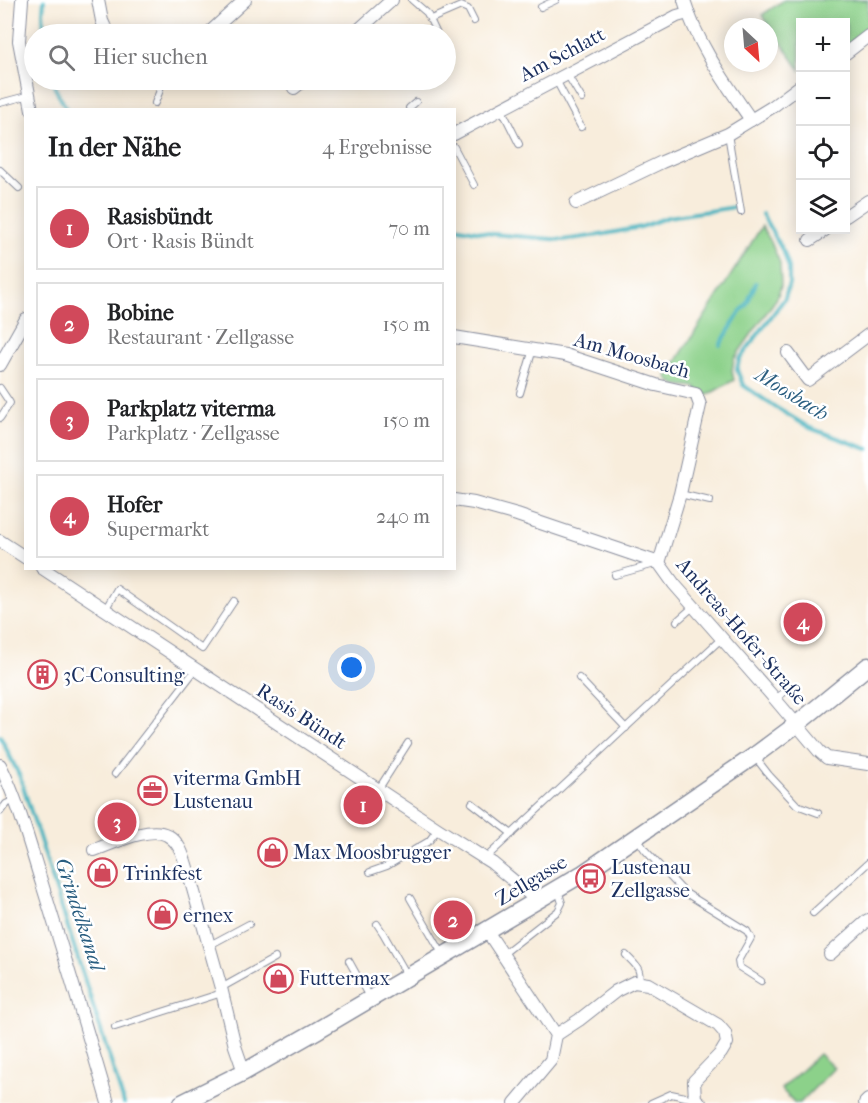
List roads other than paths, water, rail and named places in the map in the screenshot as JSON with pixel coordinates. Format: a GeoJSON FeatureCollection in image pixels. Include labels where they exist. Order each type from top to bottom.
{"type":"FeatureCollection","features":[{"type":"Feature","properties":{"kind":"main road","name":"Zellgasse"},"geometry":{"type":"LineString","coordinates":[[182,1103],[244,1072],[558,889],[754,756],[868,666]]}},
{"type":"Feature","properties":{"kind":"street"},"geometry":{"type":"LineString","coordinates":[[22,0],[19,41],[24,65]]}},
{"type":"Feature","properties":{"kind":"street"},"geometry":{"type":"LineString","coordinates":[[98,0],[103,24]]}},
{"type":"Feature","properties":{"kind":"street"},"geometry":{"type":"LineString","coordinates":[[219,24],[245,0]]}},
{"type":"Feature","properties":{"kind":"street"},"geometry":{"type":"LineString","coordinates":[[365,24],[392,0]]}},
{"type":"Feature","properties":{"kind":"street"},"geometry":{"type":"LineString","coordinates":[[684,0],[693,26],[710,58],[751,120]]}},
{"type":"Feature","properties":{"kind":"street","name":"Am Schlatt"},"geometry":{"type":"LineString","coordinates":[[456,133],[677,16],[688,13]]}},
{"type":"Feature","properties":{"kind":"street"},"geometry":{"type":"LineString","coordinates":[[850,49],[868,36]]}},
{"type":"Feature","properties":{"kind":"street"},"geometry":{"type":"LineString","coordinates":[[29,90],[32,108]]}},
{"type":"Feature","properties":{"kind":"street"},"geometry":{"type":"LineString","coordinates":[[576,203],[728,134],[796,90]]}},
{"type":"Feature","properties":{"kind":"street"},"geometry":{"type":"LineString","coordinates":[[850,213],[868,201]]}},
{"type":"Feature","properties":{"kind":"street"},"geometry":{"type":"LineString","coordinates":[[810,240],[819,234]]}},
{"type":"Feature","properties":{"kind":"street"},"geometry":{"type":"LineString","coordinates":[[0,365],[24,323]]}},
{"type":"Feature","properties":{"kind":"street"},"geometry":{"type":"LineString","coordinates":[[788,353],[808,380],[868,335]]}},
{"type":"Feature","properties":{"kind":"street","name":"Am Moosbach"},"geometry":{"type":"LineString","coordinates":[[456,337],[565,355],[656,385],[696,394],[700,405],[680,494]]}},
{"type":"Feature","properties":{"kind":"street","name":"Andreas-Hofer-Straße"},"geometry":{"type":"LineString","coordinates":[[659,563],[680,494]]}},
{"type":"Feature","properties":{"kind":"street","name":"Andreas-Hofer-Straße"},"geometry":{"type":"LineString","coordinates":[[456,500],[517,515],[659,563],[796,724]]}},
{"type":"Feature","properties":{"kind":"street"},"geometry":{"type":"LineString","coordinates":[[0,541],[24,557]]}},
{"type":"Feature","properties":{"kind":"street","name":"Rasis Bündt"},"geometry":{"type":"LineString","coordinates":[[45,570],[378,790],[487,859],[538,901]]}},
{"type":"Feature","properties":{"kind":"street"},"geometry":{"type":"LineString","coordinates":[[796,724],[827,758],[868,764]]}},
{"type":"Feature","properties":{"kind":"street"},"geometry":{"type":"LineString","coordinates":[[0,765],[15,800],[83,1014],[108,1103]]}},
{"type":"Feature","properties":{"kind":"street"},"geometry":{"type":"LineString","coordinates":[[94,850],[141,834],[156,832],[168,835],[177,843],[183,855],[244,1072]]}},
{"type":"Feature","properties":{"kind":"street"},"geometry":{"type":"LineString","coordinates":[[830,954],[868,920]]}},
{"type":"Feature","properties":{"kind":"street"},"geometry":{"type":"LineString","coordinates":[[488,931],[556,1035]]}},
{"type":"Feature","properties":{"kind":"street"},"geometry":{"type":"LineString","coordinates":[[515,1103],[550,1060],[556,1035],[616,991],[634,982],[648,984],[718,1025],[725,1033],[727,1043],[721,1053],[694,1081],[698,1101]]}},
{"type":"Feature","properties":{"kind":"street"},"geometry":{"type":"LineString","coordinates":[[865,1103],[868,1100]]}},
{"type":"Feature","properties":{"kind":"lane"},"geometry":{"type":"LineString","coordinates":[[412,0],[428,13],[433,24]]}},
{"type":"Feature","properties":{"kind":"lane"},"geometry":{"type":"LineString","coordinates":[[541,8],[556,0]]}},
{"type":"Feature","properties":{"kind":"lane"},"geometry":{"type":"LineString","coordinates":[[431,20],[461,6],[468,9],[474,21]]}},
{"type":"Feature","properties":{"kind":"lane"},"geometry":{"type":"LineString","coordinates":[[562,76],[582,99]]}},
{"type":"Feature","properties":{"kind":"lane"},"geometry":{"type":"LineString","coordinates":[[562,76],[581,127]]}},
{"type":"Feature","properties":{"kind":"lane"},"geometry":{"type":"LineString","coordinates":[[155,103],[160,90]]}},
{"type":"Feature","properties":{"kind":"lane"},"geometry":{"type":"LineString","coordinates":[[0,103],[30,94]]}},
{"type":"Feature","properties":{"kind":"lane"},"geometry":{"type":"LineString","coordinates":[[409,108],[416,102]]}},
{"type":"Feature","properties":{"kind":"lane"},"geometry":{"type":"LineString","coordinates":[[501,108],[519,144]]}},
{"type":"Feature","properties":{"kind":"lane"},"geometry":{"type":"LineString","coordinates":[[728,134],[741,212]]}},
{"type":"Feature","properties":{"kind":"lane"},"geometry":{"type":"LineString","coordinates":[[456,151],[474,185]]}},
{"type":"Feature","properties":{"kind":"lane"},"geometry":{"type":"LineString","coordinates":[[0,170],[19,188]]}},
{"type":"Feature","properties":{"kind":"lane"},"geometry":{"type":"LineString","coordinates":[[520,393],[532,349]]}},
{"type":"Feature","properties":{"kind":"lane"},"geometry":{"type":"LineString","coordinates":[[0,388],[10,403],[0,418]]}},
{"type":"Feature","properties":{"kind":"lane"},"geometry":{"type":"LineString","coordinates":[[680,494],[710,501]]}},
{"type":"Feature","properties":{"kind":"lane"},"geometry":{"type":"LineString","coordinates":[[615,575],[659,563]]}},
{"type":"Feature","properties":{"kind":"lane"},"geometry":{"type":"LineString","coordinates":[[105,610],[117,589],[202,649],[234,601]]}},
{"type":"Feature","properties":{"kind":"lane"},"geometry":{"type":"LineString","coordinates":[[677,621],[694,606]]}},
{"type":"Feature","properties":{"kind":"lane"},"geometry":{"type":"LineString","coordinates":[[487,859],[722,638]]}},
{"type":"Feature","properties":{"kind":"lane"},"geometry":{"type":"LineString","coordinates":[[115,774],[196,669]]}},
{"type":"Feature","properties":{"kind":"lane"},"geometry":{"type":"LineString","coordinates":[[579,678],[626,728]]}},
{"type":"Feature","properties":{"kind":"lane"},"geometry":{"type":"LineString","coordinates":[[775,699],[786,691]]}},
{"type":"Feature","properties":{"kind":"lane"},"geometry":{"type":"LineString","coordinates":[[378,790],[408,743]]}},
{"type":"Feature","properties":{"kind":"lane"},"geometry":{"type":"LineString","coordinates":[[754,756],[797,805],[818,813]]}},
{"type":"Feature","properties":{"kind":"lane"},"geometry":{"type":"LineString","coordinates":[[0,812],[6,804],[15,800]]}},
{"type":"Feature","properties":{"kind":"lane"},"geometry":{"type":"LineString","coordinates":[[472,803],[512,834]]}},
{"type":"Feature","properties":{"kind":"lane"},"geometry":{"type":"LineString","coordinates":[[370,872],[387,866],[429,842],[438,829]]}},
{"type":"Feature","properties":{"kind":"lane"},"geometry":{"type":"LineString","coordinates":[[636,837],[684,892],[747,931],[751,938],[738,961],[739,967],[761,981]]}},
{"type":"Feature","properties":{"kind":"lane"},"geometry":{"type":"LineString","coordinates":[[813,913],[868,863]]}},
{"type":"Feature","properties":{"kind":"lane"},"geometry":{"type":"LineString","coordinates":[[503,954],[558,911],[562,903],[558,889]]}},
{"type":"Feature","properties":{"kind":"lane"},"geometry":{"type":"LineString","coordinates":[[410,898],[443,956]]}},
{"type":"Feature","properties":{"kind":"lane"},"geometry":{"type":"LineString","coordinates":[[208,946],[249,924]]}},
{"type":"Feature","properties":{"kind":"lane"},"geometry":{"type":"LineString","coordinates":[[376,924],[408,976]]}},
{"type":"Feature","properties":{"kind":"lane"},"geometry":{"type":"LineString","coordinates":[[626,955],[639,969],[639,983]]}},
{"type":"Feature","properties":{"kind":"lane"},"geometry":{"type":"LineString","coordinates":[[116,1027],[221,991],[275,958]]}},
{"type":"Feature","properties":{"kind":"lane"},"geometry":{"type":"LineString","coordinates":[[349,961],[370,999]]}},
{"type":"Feature","properties":{"kind":"lane"},"geometry":{"type":"LineString","coordinates":[[651,1103],[671,1094],[698,1101]]}},
{"type":"Feature","properties":{"kind":"waterway","name":"Moosbach"},"geometry":{"type":"LineString","coordinates":[[44,0],[44,24]]}},
{"type":"Feature","properties":{"kind":"waterway","name":"Moosbach"},"geometry":{"type":"LineString","coordinates":[[56,90],[66,108]]}},
{"type":"Feature","properties":{"kind":"waterway","name":"Moosbach"},"geometry":{"type":"LineString","coordinates":[[456,227],[493,234],[563,240],[641,227],[668,217],[735,207]]}},
{"type":"Feature","properties":{"kind":"waterway","name":"Moosbach"},"geometry":{"type":"LineString","coordinates":[[762,214],[784,253],[789,268],[789,283],[785,298],[739,360],[737,370],[743,385],[810,428],[868,449]]}},
{"type":"Feature","properties":{"kind":"waterway"},"geometry":{"type":"LineString","coordinates":[[720,345],[746,306],[756,283]]}},
{"type":"Feature","properties":{"kind":"waterway","name":"Grindelkanal"},"geometry":{"type":"LineString","coordinates":[[0,736],[20,777],[124,1103]]}},
{"type":"Feature","properties":{"kind":"place","name":"Hofer"},"geometry":{"type":"Point","coordinates":[803,622]}},
{"type":"Feature","properties":{"kind":"place","name":"3C-Consulting"},"geometry":{"type":"Point","coordinates":[42,675]}},
{"type":"Feature","properties":{"kind":"place","name":"viterma GmbH Lustenau"},"geometry":{"type":"Point","coordinates":[152,790]}},
{"type":"Feature","properties":{"kind":"place","name":"Rasisbündt"},"geometry":{"type":"Point","coordinates":[363,805]}},
{"type":"Feature","properties":{"kind":"place","name":"Parkplatz viterma"},"geometry":{"type":"Point","coordinates":[117,822]}},
{"type":"Feature","properties":{"kind":"place","name":"Max Moosbrugger"},"geometry":{"type":"Point","coordinates":[272,852]}},
{"type":"Feature","properties":{"kind":"place","name":"Trinkfest"},"geometry":{"type":"Point","coordinates":[102,873]}},
{"type":"Feature","properties":{"kind":"place","name":"Lustenau Zellgasse"},"geometry":{"type":"Point","coordinates":[590,878]}},
{"type":"Feature","properties":{"kind":"place","name":"ernex"},"geometry":{"type":"Point","coordinates":[162,915]}},
{"type":"Feature","properties":{"kind":"place","name":"Bobine"},"geometry":{"type":"Point","coordinates":[453,920]}},
{"type":"Feature","properties":{"kind":"place","name":"Futtermax"},"geometry":{"type":"Point","coordinates":[278,978]}}]}
